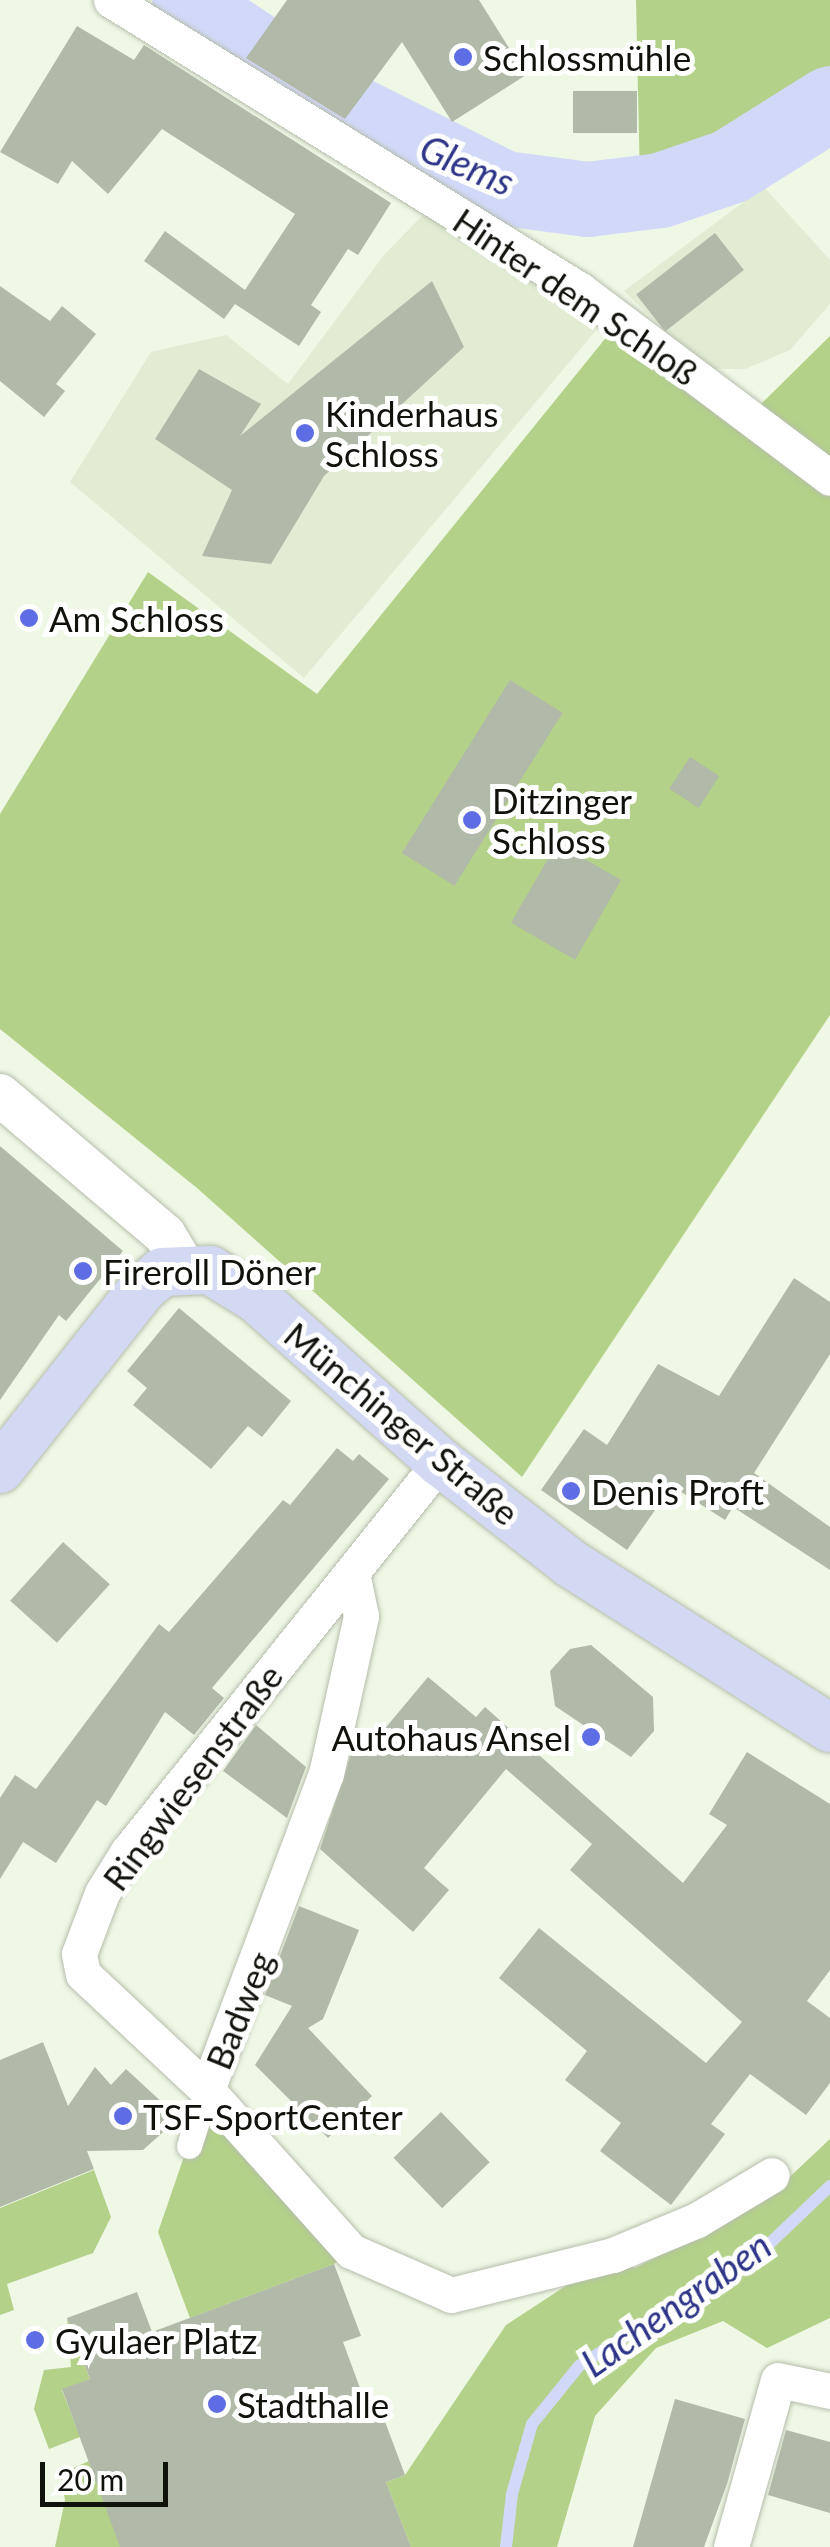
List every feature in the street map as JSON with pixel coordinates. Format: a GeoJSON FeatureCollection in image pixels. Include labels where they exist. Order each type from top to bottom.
{"type":"FeatureCollection","features":[{"type":"Feature","properties":{"kind":"main road","name":"Münchinger Straße"},"geometry":{"type":"LineString","coordinates":[[184,1267],[210,1270],[258,1299],[440,1462],[620,1598],[829,1725]]}},
{"type":"Feature","properties":{"kind":"main road"},"geometry":{"type":"LineString","coordinates":[[0,1469],[142,1288],[162,1272],[184,1267]]}},
{"type":"Feature","properties":{"kind":"street","name":"Hinter dem Schloß"},"geometry":{"type":"LineString","coordinates":[[111,0],[580,290],[830,478]]}},
{"type":"Feature","properties":{"kind":"street"},"geometry":{"type":"LineString","coordinates":[[0,1095],[164,1234],[184,1267]]}},
{"type":"Feature","properties":{"kind":"street","name":"Ringwiesenstraße"},"geometry":{"type":"LineString","coordinates":[[206,2090],[110,2003],[83,1974],[79,1954],[102,1894],[128,1851],[440,1462]]}},
{"type":"Feature","properties":{"kind":"street","name":"Badweg"},"geometry":{"type":"LineString","coordinates":[[352,1573],[361,1616],[326,1774],[206,2090],[350,2251],[451,2295],[613,2255],[697,2220],[772,2175]]}},
{"type":"Feature","properties":{"kind":"street"},"geometry":{"type":"LineString","coordinates":[[188,2146],[206,2090]]}},
{"type":"Feature","properties":{"kind":"street"},"geometry":{"type":"LineString","coordinates":[[731,2547],[778,2380],[830,2392]]}},
{"type":"Feature","properties":{"kind":"shaded area"},"geometry":{"type":"Polygon","coordinates":[[[764,187],[830,260],[830,304],[790,350],[745,369],[704,369],[624,291],[764,187]]]}},
{"type":"Feature","properties":{"kind":"shaded area","name":"Kinderhaus Schloss"},"geometry":{"type":"Polygon","coordinates":[[[424,214],[608,316],[304,678],[70,482],[151,352],[226,335],[288,384],[384,255],[424,214]]]}},
{"type":"Feature","properties":{"kind":"green space"},"geometry":{"type":"Polygon","coordinates":[[[636,0],[830,0],[830,129],[712,195],[703,173],[640,181],[636,0]]]}},
{"type":"Feature","properties":{"kind":"green space"},"geometry":{"type":"Polygon","coordinates":[[[613,329],[830,494],[830,1015],[522,1477],[197,1188],[0,1029],[0,814],[148,572],[317,694],[613,329]]]}},
{"type":"Feature","properties":{"kind":"green space"},"geometry":{"type":"Polygon","coordinates":[[[830,336],[830,463],[758,407],[830,336]]]}},
{"type":"Feature","properties":{"kind":"green space"},"geometry":{"type":"Polygon","coordinates":[[[207,2090],[351,2251],[334,2264],[190,2318],[158,2232],[207,2090]]]}},
{"type":"Feature","properties":{"kind":"green space"},"geometry":{"type":"Polygon","coordinates":[[[830,2139],[830,2318],[767,2348],[723,2321],[656,2348],[595,2416],[557,2547],[411,2547],[386,2482],[405,2475],[506,2325],[613,2255],[635,2268],[763,2202],[830,2139]]]}},
{"type":"Feature","properties":{"kind":"green space"},"geometry":{"type":"Polygon","coordinates":[[[94,2170],[111,2217],[93,2253],[7,2284],[14,2310],[0,2315],[0,2208],[94,2170]]]}},
{"type":"Feature","properties":{"kind":"green space"},"geometry":{"type":"Polygon","coordinates":[[[67,2318],[90,2379],[62,2390],[80,2437],[49,2449],[34,2409],[44,2370],[71,2367],[67,2318]]]}},
{"type":"Feature","properties":{"kind":"green space"},"geometry":{"type":"Polygon","coordinates":[[[89,2461],[121,2547],[55,2547],[65,2500],[60,2474],[89,2461]]]}},
{"type":"Feature","properties":{"kind":"building"},"geometry":{"type":"Polygon","coordinates":[[[287,0],[479,0],[526,75],[452,122],[402,42],[345,119],[246,58],[287,0]]]}},
{"type":"Feature","properties":{"kind":"building"},"geometry":{"type":"Polygon","coordinates":[[[77,26],[134,60],[144,45],[391,203],[358,255],[348,249],[311,305],[321,312],[299,346],[235,304],[240,297],[224,319],[144,261],[165,231],[245,290],[295,214],[162,129],[108,194],[72,161],[58,184],[0,152],[77,26]]]}},
{"type":"Feature","properties":{"kind":"building"},"geometry":{"type":"Polygon","coordinates":[[[573,91],[637,91],[637,133],[573,133],[573,91]]]}},
{"type":"Feature","properties":{"kind":"building"},"geometry":{"type":"Polygon","coordinates":[[[715,233],[744,270],[665,332],[636,295],[715,233]]]}},
{"type":"Feature","properties":{"kind":"building"},"geometry":{"type":"Polygon","coordinates":[[[432,281],[464,347],[324,476],[271,564],[202,556],[232,490],[155,439],[199,369],[261,404],[240,436],[432,281]]]}},
{"type":"Feature","properties":{"kind":"building"},"geometry":{"type":"Polygon","coordinates":[[[0,286],[50,321],[62,306],[96,334],[56,384],[65,391],[44,417],[0,381],[0,286]]]}},
{"type":"Feature","properties":{"kind":"building"},"geometry":{"type":"Polygon","coordinates":[[[510,680],[563,713],[454,886],[402,853],[510,680]]]}},
{"type":"Feature","properties":{"kind":"building"},"geometry":{"type":"Polygon","coordinates":[[[690,757],[719,776],[699,808],[669,789],[690,757]]]}},
{"type":"Feature","properties":{"kind":"building"},"geometry":{"type":"Polygon","coordinates":[[[557,843],[621,880],[575,960],[511,923],[557,843]]]}},
{"type":"Feature","properties":{"kind":"building"},"geometry":{"type":"Polygon","coordinates":[[[0,1146],[123,1251],[66,1321],[59,1315],[0,1400],[0,1146]]]}},
{"type":"Feature","properties":{"kind":"building"},"geometry":{"type":"Polygon","coordinates":[[[794,1278],[830,1302],[830,1354],[754,1473],[830,1527],[830,1570],[733,1507],[725,1520],[672,1486],[627,1550],[541,1490],[584,1429],[607,1445],[658,1364],[719,1396],[794,1278]]]}},
{"type":"Feature","properties":{"kind":"building"},"geometry":{"type":"Polygon","coordinates":[[[179,1308],[291,1401],[262,1437],[248,1426],[211,1469],[133,1405],[147,1388],[127,1371],[179,1308]]]}},
{"type":"Feature","properties":{"kind":"building"},"geometry":{"type":"Polygon","coordinates":[[[337,1448],[353,1461],[359,1454],[389,1479],[212,1688],[224,1698],[194,1735],[165,1712],[106,1806],[97,1800],[56,1863],[23,1842],[0,1879],[0,1798],[15,1775],[36,1789],[159,1624],[169,1632],[283,1500],[290,1505],[337,1448]]]}},
{"type":"Feature","properties":{"kind":"building"},"geometry":{"type":"Polygon","coordinates":[[[63,1542],[110,1584],[57,1643],[10,1601],[63,1542]]]}},
{"type":"Feature","properties":{"kind":"building"},"geometry":{"type":"Polygon","coordinates":[[[591,1645],[653,1697],[654,1731],[631,1757],[555,1706],[550,1671],[570,1649],[591,1645]]]}},
{"type":"Feature","properties":{"kind":"building"},"geometry":{"type":"Polygon","coordinates":[[[428,1677],[476,1717],[485,1707],[683,1883],[727,1825],[709,1814],[747,1752],[830,1804],[830,1970],[807,2001],[830,2018],[830,2083],[806,2115],[750,2074],[711,2124],[725,2134],[671,2205],[600,2151],[621,2123],[565,2080],[587,2051],[499,1978],[539,1928],[706,2063],[742,2022],[570,1870],[592,1844],[506,1769],[424,1868],[449,1890],[413,1932],[320,1849],[354,1745],[367,1729],[377,1738],[428,1677]]]}},
{"type":"Feature","properties":{"kind":"building"},"geometry":{"type":"Polygon","coordinates":[[[256,1725],[306,1767],[287,1818],[223,1771],[256,1725]]]}},
{"type":"Feature","properties":{"kind":"building"},"geometry":{"type":"Polygon","coordinates":[[[299,1906],[359,1930],[323,2019],[308,2028],[372,2096],[328,2138],[255,2065],[292,2006],[265,1995],[299,1906]]]}},
{"type":"Feature","properties":{"kind":"building"},"geometry":{"type":"Polygon","coordinates":[[[43,2042],[68,2106],[95,2067],[111,2085],[126,2069],[166,2106],[170,2126],[143,2150],[87,2151],[94,2169],[0,2207],[0,2060],[43,2042]]]}},
{"type":"Feature","properties":{"kind":"building"},"geometry":{"type":"Polygon","coordinates":[[[441,2112],[490,2162],[442,2208],[394,2158],[441,2112]]]}},
{"type":"Feature","properties":{"kind":"building","name":"Stadthalle"},"geometry":{"type":"Polygon","coordinates":[[[334,2264],[361,2336],[343,2342],[373,2423],[384,2419],[405,2475],[386,2482],[411,2547],[120,2547],[62,2389],[90,2379],[67,2318],[137,2292],[152,2332],[334,2264]]]}},
{"type":"Feature","properties":{"kind":"building"},"geometry":{"type":"Polygon","coordinates":[[[675,2399],[745,2419],[727,2484],[704,2547],[633,2547],[675,2399]]]}},
{"type":"Feature","properties":{"kind":"building"},"geometry":{"type":"Polygon","coordinates":[[[786,2430],[830,2442],[830,2513],[768,2495],[786,2430]]]}},
{"type":"Feature","properties":{"kind":"waterway","name":"Glems"},"geometry":{"type":"LineString","coordinates":[[182,0],[190,0]]}},
{"type":"Feature","properties":{"kind":"waterway","name":"Glems"},"geometry":{"type":"LineString","coordinates":[[189,5],[340,106],[504,188],[587,199],[660,190],[730,166],[830,103]]}},
{"type":"Feature","properties":{"kind":"waterway","name":"Lachengraben"},"geometry":{"type":"LineString","coordinates":[[506,2547],[512,2494],[532,2424],[579,2366],[767,2246],[830,2186]]}},
{"type":"Feature","properties":{"kind":"place","name":"Schlossmühle"},"geometry":{"type":"Point","coordinates":[463,57]}},
{"type":"Feature","properties":{"kind":"place","name":"Kinderhaus Schloss"},"geometry":{"type":"Point","coordinates":[305,433]}},
{"type":"Feature","properties":{"kind":"place","name":"Am Schloss"},"geometry":{"type":"Point","coordinates":[29,618]}},
{"type":"Feature","properties":{"kind":"place","name":"Ditzinger Schloss"},"geometry":{"type":"Point","coordinates":[472,820]}},
{"type":"Feature","properties":{"kind":"place","name":"Fireroll Döner"},"geometry":{"type":"Point","coordinates":[83,1271]}},
{"type":"Feature","properties":{"kind":"place","name":"Denis Proft"},"geometry":{"type":"Point","coordinates":[571,1491]}},
{"type":"Feature","properties":{"kind":"place","name":"Autohaus Ansel"},"geometry":{"type":"Point","coordinates":[591,1737]}},
{"type":"Feature","properties":{"kind":"place","name":"TSF-SportCenter"},"geometry":{"type":"Point","coordinates":[123,2116]}},
{"type":"Feature","properties":{"kind":"place","name":"Gyulaer Platz"},"geometry":{"type":"Point","coordinates":[35,2340]}},
{"type":"Feature","properties":{"kind":"place","name":"Stadthalle"},"geometry":{"type":"Point","coordinates":[217,2404]}}]}
